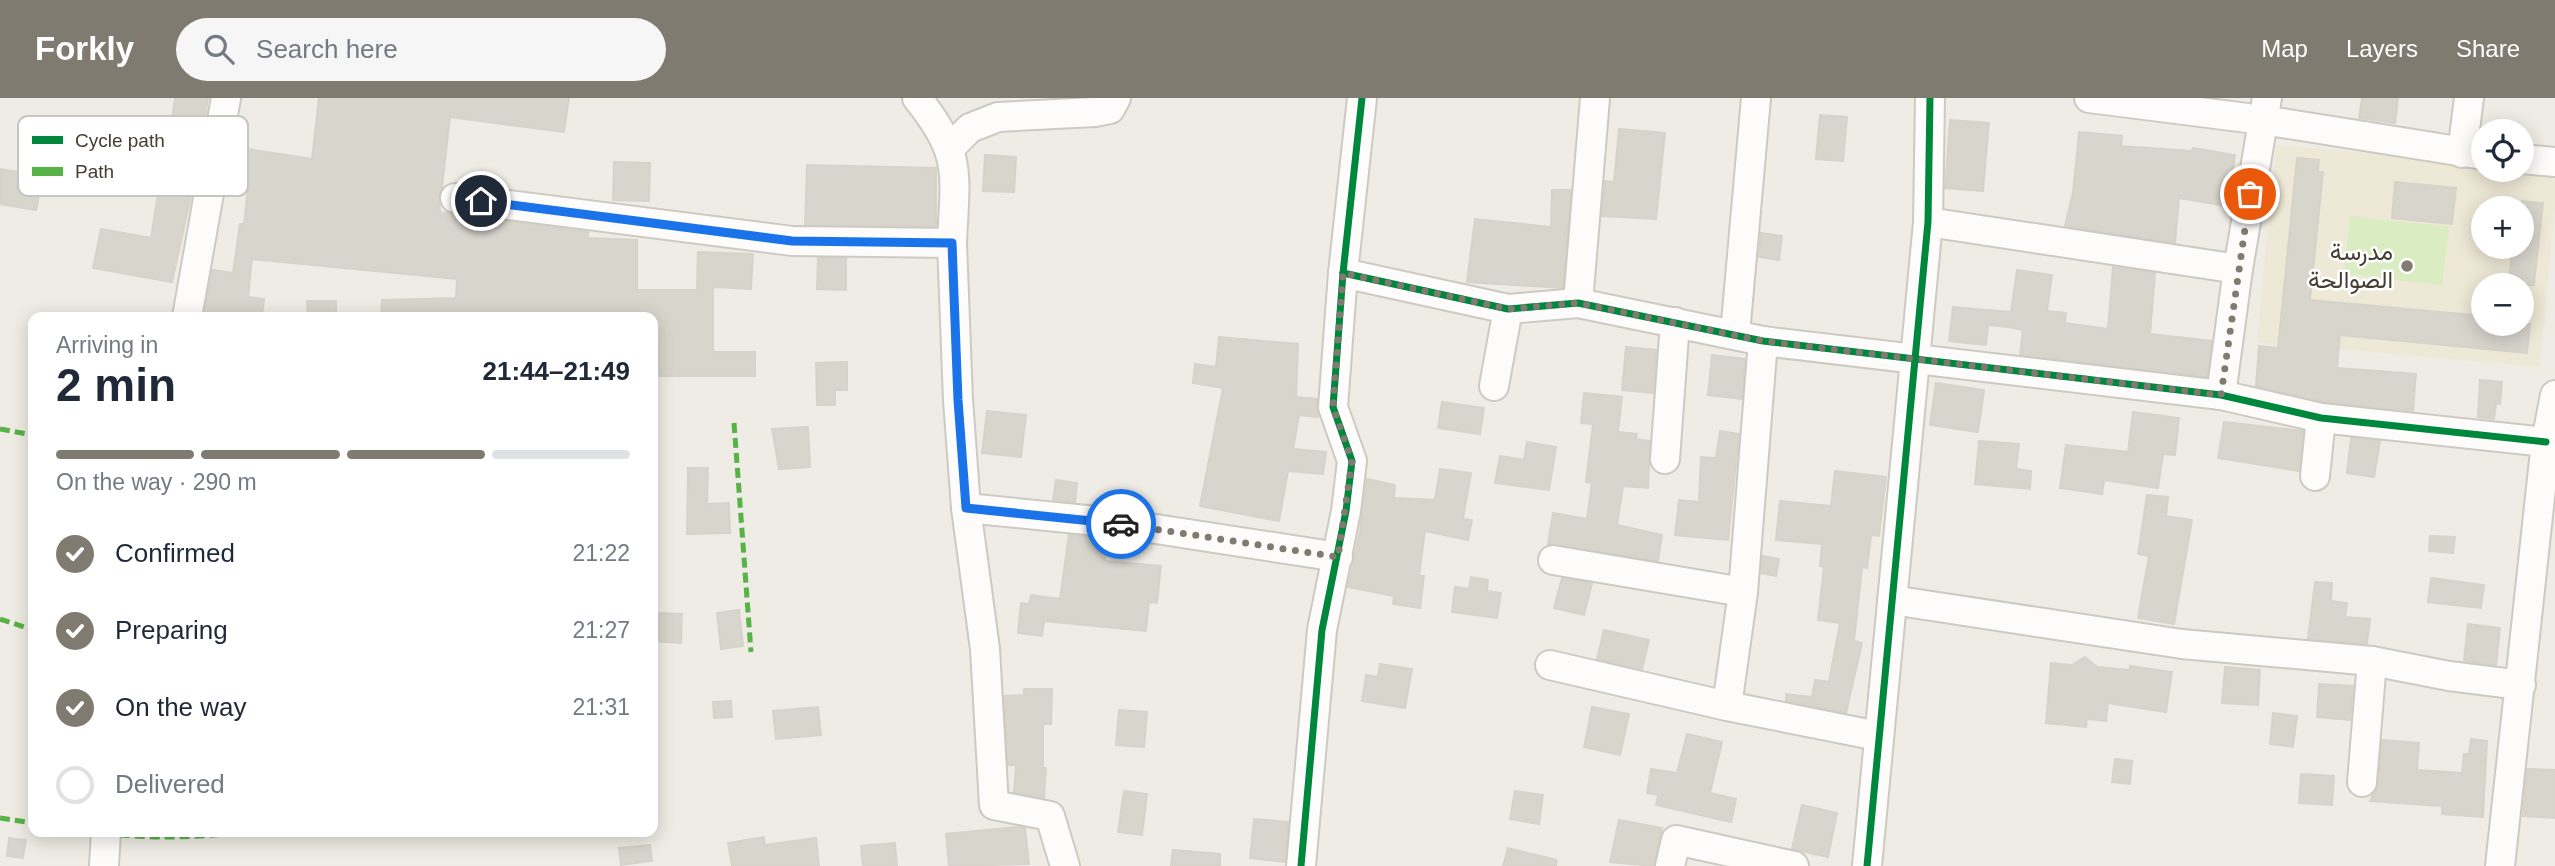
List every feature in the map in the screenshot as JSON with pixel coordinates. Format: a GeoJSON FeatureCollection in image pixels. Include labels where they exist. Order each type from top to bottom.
{"type":"FeatureCollection","features":[{"type":"Feature","properties":{"kind":"street"},"geometry":{"type":"LineString","coordinates":[[223,116],[226,98]]}},
{"type":"Feature","properties":{"kind":"street"},"geometry":{"type":"LineString","coordinates":[[917,98],[939,125],[955,166],[952,243],[958,400],[966,508],[985,649],[994,805],[1050,816],[1065,866]]}},
{"type":"Feature","properties":{"kind":"street"},"geometry":{"type":"LineString","coordinates":[[950,149],[970,128],[998,117],[1095,112],[1111,108],[1116,98]]}},
{"type":"Feature","properties":{"kind":"street"},"geometry":{"type":"LineString","coordinates":[[1301,866],[1321,643],[1338,557],[1352,461],[1333,407],[1343,273],[1362,98]]}},
{"type":"Feature","properties":{"kind":"street"},"geometry":{"type":"LineString","coordinates":[[1578,303],[1595,98]]}},
{"type":"Feature","properties":{"kind":"street"},"geometry":{"type":"LineString","coordinates":[[1735,334],[1756,98]]}},
{"type":"Feature","properties":{"kind":"street"},"geometry":{"type":"LineString","coordinates":[[1867,866],[1913,357],[1928,222],[1930,98]]}},
{"type":"Feature","properties":{"kind":"street"},"geometry":{"type":"LineString","coordinates":[[2090,98],[2265,109],[2471,154]]}},
{"type":"Feature","properties":{"kind":"street"},"geometry":{"type":"LineString","coordinates":[[2469,98],[2471,135]]}},
{"type":"Feature","properties":{"kind":"street"},"geometry":{"type":"LineString","coordinates":[[2221,395],[2238,269],[2265,109]]}},
{"type":"Feature","properties":{"kind":"street"},"geometry":{"type":"LineString","coordinates":[[2534,160],[2555,162]]}},
{"type":"Feature","properties":{"kind":"street"},"geometry":{"type":"LineString","coordinates":[[188,312],[209,196]]}},
{"type":"Feature","properties":{"kind":"street"},"geometry":{"type":"LineString","coordinates":[[455,198],[792,241],[952,243]]}},
{"type":"Feature","properties":{"kind":"street"},"geometry":{"type":"LineString","coordinates":[[1928,222],[2238,269]]}},
{"type":"Feature","properties":{"kind":"street"},"geometry":{"type":"LineString","coordinates":[[1343,273],[1508,309],[1578,303],[1763,341],[2221,395],[2321,418],[2546,442]]}},
{"type":"Feature","properties":{"kind":"street"},"geometry":{"type":"LineString","coordinates":[[1494,386],[1508,309]]}},
{"type":"Feature","properties":{"kind":"street"},"geometry":{"type":"LineString","coordinates":[[1665,458],[1675,322]]}},
{"type":"Feature","properties":{"kind":"street"},"geometry":{"type":"LineString","coordinates":[[1727,706],[1742,592],[1763,341]]}},
{"type":"Feature","properties":{"kind":"street"},"geometry":{"type":"LineString","coordinates":[[2500,866],[2546,442],[2555,395]]}},
{"type":"Feature","properties":{"kind":"street"},"geometry":{"type":"LineString","coordinates":[[2315,476],[2321,418]]}},
{"type":"Feature","properties":{"kind":"street"},"geometry":{"type":"LineString","coordinates":[[966,508],[1117,523],[1338,557]]}},
{"type":"Feature","properties":{"kind":"street"},"geometry":{"type":"LineString","coordinates":[[1553,560],[1742,592]]}},
{"type":"Feature","properties":{"kind":"street"},"geometry":{"type":"LineString","coordinates":[[1892,600],[2182,645],[2372,661],[2449,676],[2521,685]]}},
{"type":"Feature","properties":{"kind":"street"},"geometry":{"type":"LineString","coordinates":[[2362,782],[2372,661]]}},
{"type":"Feature","properties":{"kind":"street"},"geometry":{"type":"LineString","coordinates":[[1550,665],[1727,706],[1878,736]]}},
{"type":"Feature","properties":{"kind":"street"},"geometry":{"type":"LineString","coordinates":[[104,866],[106,837]]}},
{"type":"Feature","properties":{"kind":"street"},"geometry":{"type":"LineString","coordinates":[[1670,866],[1676,840],[1794,866]]}},
{"type":"Feature","properties":{"kind":"shaded area","name":"مدرسة الصوالحة"},"geometry":{"type":"Polygon","coordinates":[[[2276,145],[2471,162],[2471,182],[2534,182],[2534,169],[2555,169],[2555,204],[2540,367],[2257,342],[2276,145]]]}},
{"type":"Feature","properties":{"kind":"green space"},"geometry":{"type":"Polygon","coordinates":[[[2350,216],[2449,227],[2442,285],[2344,274],[2350,216]]]}},
{"type":"Feature","properties":{"kind":"building"},"geometry":{"type":"Polygon","coordinates":[[[175,98],[208,98],[205,116],[172,116],[175,98]]]}},
{"type":"Feature","properties":{"kind":"building"},"geometry":{"type":"Polygon","coordinates":[[[319,98],[569,98],[564,132],[450,117],[439,197],[440,212],[588,232],[588,238],[637,240],[637,290],[697,290],[698,252],[753,254],[751,289],[713,287],[713,352],[755,352],[755,376],[658,376],[658,312],[381,312],[382,300],[456,298],[457,279],[252,259],[248,297],[264,299],[263,312],[205,312],[212,270],[233,273],[240,224],[244,224],[248,196],[248,149],[312,159],[319,98]]]}},
{"type":"Feature","properties":{"kind":"building"},"geometry":{"type":"Polygon","coordinates":[[[2362,98],[2398,98],[2395,123],[2359,118],[2362,98]]]}},
{"type":"Feature","properties":{"kind":"building"},"geometry":{"type":"Polygon","coordinates":[[[1820,115],[1847,117],[1843,161],[1816,159],[1820,115]]]}},
{"type":"Feature","properties":{"kind":"building"},"geometry":{"type":"Polygon","coordinates":[[[1950,120],[1989,123],[1983,191],[1945,188],[1950,120]]]}},
{"type":"Feature","properties":{"kind":"building"},"geometry":{"type":"Polygon","coordinates":[[[1619,129],[1665,133],[1656,219],[1602,216],[1605,181],[1614,182],[1619,129]]]}},
{"type":"Feature","properties":{"kind":"building"},"geometry":{"type":"Polygon","coordinates":[[[2079,132],[2122,136],[2121,146],[2192,151],[2193,148],[2235,155],[2227,206],[2179,198],[2175,243],[2065,226],[2073,192],[2079,132]]]}},
{"type":"Feature","properties":{"kind":"building"},"geometry":{"type":"Polygon","coordinates":[[[985,155],[1016,157],[1014,192],[983,191],[985,155]]]}},
{"type":"Feature","properties":{"kind":"building"},"geometry":{"type":"Polygon","coordinates":[[[2297,158],[2319,160],[2318,172],[2323,172],[2310,300],[2471,315],[2471,336],[2529,336],[2527,353],[2340,335],[2337,368],[2416,374],[2413,411],[2324,402],[2256,386],[2259,346],[2278,348],[2297,158]]]}},
{"type":"Feature","properties":{"kind":"building"},"geometry":{"type":"Polygon","coordinates":[[[614,162],[650,163],[649,201],[613,200],[614,162]]]}},
{"type":"Feature","properties":{"kind":"building"},"geometry":{"type":"Polygon","coordinates":[[[807,165],[936,168],[936,226],[805,225],[807,165]]]}},
{"type":"Feature","properties":{"kind":"building"},"geometry":{"type":"Polygon","coordinates":[[[0,169],[18,172],[18,196],[39,196],[36,210],[0,204],[0,169]]]}},
{"type":"Feature","properties":{"kind":"building"},"geometry":{"type":"Polygon","coordinates":[[[2395,182],[2456,188],[2452,224],[2392,218],[2395,182]]]}},
{"type":"Feature","properties":{"kind":"building"},"geometry":{"type":"Polygon","coordinates":[[[1552,190],[1571,190],[1563,288],[1467,282],[1475,219],[1551,227],[1552,190]]]}},
{"type":"Feature","properties":{"kind":"building"},"geometry":{"type":"Polygon","coordinates":[[[158,196],[191,196],[172,282],[93,268],[101,229],[151,238],[158,196]]]}},
{"type":"Feature","properties":{"kind":"building"},"geometry":{"type":"Polygon","coordinates":[[[2534,202],[2543,203],[2534,285],[2534,273],[2510,273],[2511,259],[2534,259],[2534,202]]]}},
{"type":"Feature","properties":{"kind":"building"},"geometry":{"type":"Polygon","coordinates":[[[1761,233],[1782,236],[1779,260],[1759,257],[1761,233]]]}},
{"type":"Feature","properties":{"kind":"building"},"geometry":{"type":"Polygon","coordinates":[[[818,258],[846,258],[846,290],[817,289],[818,258]]]}},
{"type":"Feature","properties":{"kind":"building"},"geometry":{"type":"Polygon","coordinates":[[[2113,267],[2155,273],[2150,334],[2212,341],[2207,377],[2020,355],[2023,330],[2008,327],[1988,325],[1986,345],[1949,341],[1953,307],[2011,312],[2017,270],[2052,275],[2047,311],[2066,313],[2065,323],[2108,329],[2113,267]]]}},
{"type":"Feature","properties":{"kind":"building"},"geometry":{"type":"Polygon","coordinates":[[[307,301],[336,301],[336,312],[308,312],[307,301]]]}},
{"type":"Feature","properties":{"kind":"building"},"geometry":{"type":"Polygon","coordinates":[[[1219,337],[1298,344],[1296,397],[1317,399],[1318,417],[1299,415],[1293,449],[1326,452],[1323,474],[1288,471],[1279,521],[1200,506],[1223,388],[1193,383],[1195,364],[1216,367],[1219,337]]]}},
{"type":"Feature","properties":{"kind":"building"},"geometry":{"type":"Polygon","coordinates":[[[1626,347],[1656,350],[1653,393],[1622,390],[1626,347]]]}},
{"type":"Feature","properties":{"kind":"building"},"geometry":{"type":"Polygon","coordinates":[[[1712,355],[1745,359],[1742,399],[1708,395],[1712,355]]]}},
{"type":"Feature","properties":{"kind":"building"},"geometry":{"type":"Polygon","coordinates":[[[847,362],[847,390],[835,390],[835,405],[817,405],[816,363],[847,362]]]}},
{"type":"Feature","properties":{"kind":"building"},"geometry":{"type":"Polygon","coordinates":[[[2480,380],[2502,382],[2500,404],[2496,403],[2494,419],[2478,417],[2480,380]]]}},
{"type":"Feature","properties":{"kind":"building"},"geometry":{"type":"Polygon","coordinates":[[[1936,383],[1984,390],[1978,432],[1930,425],[1936,383]]]}},
{"type":"Feature","properties":{"kind":"building"},"geometry":{"type":"Polygon","coordinates":[[[1584,393],[1622,397],[1618,432],[1637,434],[1636,439],[1650,441],[1648,488],[1623,486],[1617,525],[1662,535],[1658,561],[1548,544],[1553,513],[1587,519],[1592,483],[1586,482],[1593,424],[1581,423],[1584,393]]]}},
{"type":"Feature","properties":{"kind":"building"},"geometry":{"type":"Polygon","coordinates":[[[1442,402],[1484,408],[1480,434],[1438,428],[1442,402]]]}},
{"type":"Feature","properties":{"kind":"building"},"geometry":{"type":"Polygon","coordinates":[[[987,411],[1026,415],[1021,457],[982,453],[987,411]]]}},
{"type":"Feature","properties":{"kind":"building"},"geometry":{"type":"Polygon","coordinates":[[[2133,412],[2179,418],[2175,455],[2163,454],[2158,488],[2104,480],[2102,494],[2060,488],[2066,445],[2128,452],[2133,412]]]}},
{"type":"Feature","properties":{"kind":"building"},"geometry":{"type":"Polygon","coordinates":[[[2224,422],[2303,431],[2299,471],[2218,458],[2224,422]]]}},
{"type":"Feature","properties":{"kind":"building"},"geometry":{"type":"Polygon","coordinates":[[[808,427],[810,467],[779,469],[772,429],[808,427]]]}},
{"type":"Feature","properties":{"kind":"building"},"geometry":{"type":"Polygon","coordinates":[[[1720,431],[1739,434],[1728,540],[1675,535],[1679,500],[1699,502],[1701,457],[1716,458],[1720,431]]]}},
{"type":"Feature","properties":{"kind":"building"},"geometry":{"type":"Polygon","coordinates":[[[2351,438],[2380,441],[2374,477],[2347,473],[2351,438]]]}},
{"type":"Feature","properties":{"kind":"building"},"geometry":{"type":"Polygon","coordinates":[[[1979,441],[2019,444],[2016,469],[2031,471],[2030,489],[1975,484],[1979,441]]]}},
{"type":"Feature","properties":{"kind":"building"},"geometry":{"type":"Polygon","coordinates":[[[1527,442],[1556,447],[1549,490],[1495,483],[1500,456],[1524,460],[1527,442]]]}},
{"type":"Feature","properties":{"kind":"building"},"geometry":{"type":"Polygon","coordinates":[[[688,468],[708,468],[707,504],[729,503],[730,533],[687,534],[688,468]]]}},
{"type":"Feature","properties":{"kind":"building"},"geometry":{"type":"Polygon","coordinates":[[[1440,469],[1471,473],[1463,519],[1472,520],[1468,540],[1425,531],[1419,576],[1424,576],[1420,608],[1393,604],[1394,596],[1348,587],[1360,531],[1367,479],[1395,485],[1394,498],[1435,500],[1440,469]]]}},
{"type":"Feature","properties":{"kind":"building"},"geometry":{"type":"Polygon","coordinates":[[[1835,471],[1886,477],[1879,536],[1871,535],[1867,568],[1862,567],[1854,641],[1862,643],[1846,713],[1786,701],[1786,694],[1812,697],[1815,680],[1829,682],[1840,623],[1818,620],[1824,567],[1820,566],[1822,544],[1776,540],[1780,501],[1831,506],[1835,471]]]}},
{"type":"Feature","properties":{"kind":"building"},"geometry":{"type":"Polygon","coordinates":[[[1056,480],[1077,483],[1075,502],[1053,500],[1056,480]]]}},
{"type":"Feature","properties":{"kind":"building"},"geometry":{"type":"Polygon","coordinates":[[[2147,495],[2168,497],[2166,516],[2192,520],[2174,624],[2138,618],[2149,556],[2138,554],[2147,495]]]}},
{"type":"Feature","properties":{"kind":"building"},"geometry":{"type":"Polygon","coordinates":[[[1069,535],[1107,539],[1105,561],[1161,566],[1157,603],[1149,602],[1146,631],[1044,621],[1042,636],[1018,633],[1021,603],[1029,604],[1031,595],[1060,599],[1069,535]]]}},
{"type":"Feature","properties":{"kind":"building"},"geometry":{"type":"Polygon","coordinates":[[[2430,536],[2455,537],[2453,553],[2429,551],[2430,536]]]}},
{"type":"Feature","properties":{"kind":"building"},"geometry":{"type":"Polygon","coordinates":[[[1763,556],[1779,559],[1776,576],[1761,573],[1763,556]]]}},
{"type":"Feature","properties":{"kind":"building"},"geometry":{"type":"Polygon","coordinates":[[[1471,577],[1488,580],[1487,591],[1501,593],[1497,618],[1452,612],[1455,587],[1469,589],[1471,577]]]}},
{"type":"Feature","properties":{"kind":"building"},"geometry":{"type":"Polygon","coordinates":[[[1562,578],[1592,583],[1584,615],[1554,608],[1562,578]]]}},
{"type":"Feature","properties":{"kind":"building"},"geometry":{"type":"Polygon","coordinates":[[[2431,578],[2484,585],[2481,608],[2428,602],[2431,578]]]}},
{"type":"Feature","properties":{"kind":"building"},"geometry":{"type":"Polygon","coordinates":[[[2315,582],[2332,583],[2331,601],[2347,603],[2345,617],[2370,619],[2367,644],[2308,639],[2315,582]]]}},
{"type":"Feature","properties":{"kind":"building"},"geometry":{"type":"Polygon","coordinates":[[[739,610],[743,646],[721,649],[717,613],[739,610]]]}},
{"type":"Feature","properties":{"kind":"building"},"geometry":{"type":"Polygon","coordinates":[[[658,613],[682,614],[681,643],[658,641],[658,613]]]}},
{"type":"Feature","properties":{"kind":"building"},"geometry":{"type":"Polygon","coordinates":[[[2468,624],[2500,628],[2496,665],[2464,661],[2468,624]]]}},
{"type":"Feature","properties":{"kind":"building"},"geometry":{"type":"Polygon","coordinates":[[[1604,630],[1649,640],[1642,669],[1597,659],[1604,630]]]}},
{"type":"Feature","properties":{"kind":"building"},"geometry":{"type":"Polygon","coordinates":[[[2085,657],[2097,667],[2130,670],[2130,666],[2172,672],[2166,712],[2108,703],[2106,721],[2087,719],[2086,727],[2046,723],[2051,663],[2072,665],[2085,657]]]}},
{"type":"Feature","properties":{"kind":"building"},"geometry":{"type":"Polygon","coordinates":[[[1380,664],[1412,669],[1405,708],[1362,701],[1366,675],[1378,677],[1380,664]]]}},
{"type":"Feature","properties":{"kind":"building"},"geometry":{"type":"Polygon","coordinates":[[[2225,667],[2260,670],[2258,705],[2222,703],[2225,667]]]}},
{"type":"Feature","properties":{"kind":"building"},"geometry":{"type":"Polygon","coordinates":[[[2319,684],[2353,686],[2350,720],[2317,717],[2319,684]]]}},
{"type":"Feature","properties":{"kind":"building"},"geometry":{"type":"Polygon","coordinates":[[[1024,689],[1052,689],[1051,724],[1043,724],[1043,768],[1046,768],[1044,798],[1014,792],[1016,765],[1008,765],[1004,696],[1024,695],[1024,689]]]}},
{"type":"Feature","properties":{"kind":"building"},"geometry":{"type":"Polygon","coordinates":[[[731,701],[732,717],[714,718],[713,702],[731,701]]]}},
{"type":"Feature","properties":{"kind":"building"},"geometry":{"type":"Polygon","coordinates":[[[818,707],[821,735],[776,739],[773,711],[818,707]]]}},
{"type":"Feature","properties":{"kind":"building"},"geometry":{"type":"Polygon","coordinates":[[[1592,707],[1629,714],[1620,755],[1584,747],[1592,707]]]}},
{"type":"Feature","properties":{"kind":"building"},"geometry":{"type":"Polygon","coordinates":[[[1119,710],[1147,712],[1144,747],[1116,745],[1119,710]]]}},
{"type":"Feature","properties":{"kind":"building"},"geometry":{"type":"Polygon","coordinates":[[[2273,713],[2297,716],[2293,747],[2270,744],[2273,713]]]}},
{"type":"Feature","properties":{"kind":"building"},"geometry":{"type":"Polygon","coordinates":[[[1687,734],[1722,742],[1710,793],[1736,799],[1731,822],[1656,805],[1658,795],[1647,793],[1651,769],[1677,773],[1687,734]]]}},
{"type":"Feature","properties":{"kind":"building"},"geometry":{"type":"Polygon","coordinates":[[[2471,739],[2487,741],[2483,817],[2442,814],[2442,806],[2370,801],[2379,783],[2382,740],[2419,743],[2417,770],[2462,773],[2464,754],[2469,754],[2471,739]]]}},
{"type":"Feature","properties":{"kind":"building"},"geometry":{"type":"Polygon","coordinates":[[[2115,759],[2132,761],[2130,784],[2112,782],[2115,759]]]}},
{"type":"Feature","properties":{"kind":"building"},"geometry":{"type":"Polygon","coordinates":[[[2527,769],[2555,770],[2555,818],[2523,816],[2527,769]]]}},
{"type":"Feature","properties":{"kind":"building"},"geometry":{"type":"Polygon","coordinates":[[[2301,774],[2334,776],[2332,805],[2299,803],[2301,774]]]}},
{"type":"Feature","properties":{"kind":"building"},"geometry":{"type":"Polygon","coordinates":[[[1124,791],[1147,794],[1142,835],[1118,832],[1124,791]]]}},
{"type":"Feature","properties":{"kind":"building"},"geometry":{"type":"Polygon","coordinates":[[[1515,791],[1543,795],[1539,824],[1510,819],[1515,791]]]}},
{"type":"Feature","properties":{"kind":"building"},"geometry":{"type":"Polygon","coordinates":[[[1802,805],[1837,813],[1828,857],[1792,849],[1802,805]]]}},
{"type":"Feature","properties":{"kind":"building"},"geometry":{"type":"Polygon","coordinates":[[[1254,819],[1288,822],[1285,862],[1250,858],[1254,819]]]}},
{"type":"Feature","properties":{"kind":"building"},"geometry":{"type":"Polygon","coordinates":[[[1619,820],[1662,828],[1654,866],[1610,862],[1619,820]]]}},
{"type":"Feature","properties":{"kind":"building"},"geometry":{"type":"Polygon","coordinates":[[[1025,828],[1029,864],[949,866],[946,834],[1025,828]]]}},
{"type":"Feature","properties":{"kind":"building"},"geometry":{"type":"Polygon","coordinates":[[[764,837],[765,845],[816,838],[819,866],[732,866],[728,843],[764,837]]]}},
{"type":"Feature","properties":{"kind":"building"},"geometry":{"type":"Polygon","coordinates":[[[9,838],[26,840],[23,858],[7,856],[9,838]]]}},
{"type":"Feature","properties":{"kind":"building"},"geometry":{"type":"Polygon","coordinates":[[[895,843],[897,866],[863,866],[861,846],[895,843]]]}},
{"type":"Feature","properties":{"kind":"building"},"geometry":{"type":"Polygon","coordinates":[[[650,845],[652,861],[621,865],[619,848],[650,845]]]}},
{"type":"Feature","properties":{"kind":"building"},"geometry":{"type":"Polygon","coordinates":[[[1508,848],[1557,860],[1556,866],[1503,866],[1508,848]]]}},
{"type":"Feature","properties":{"kind":"building"},"geometry":{"type":"Polygon","coordinates":[[[1173,850],[1220,854],[1220,866],[1171,866],[1173,850]]]}},
{"type":"Feature","properties":{"kind":"marked path"},"geometry":{"type":"LineString","coordinates":[[734,423],[751,652]]}},
{"type":"Feature","properties":{"kind":"marked path"},"geometry":{"type":"LineString","coordinates":[[0,429],[28,434]]}},
{"type":"Feature","properties":{"kind":"marked path"},"geometry":{"type":"LineString","coordinates":[[0,619],[28,628]]}},
{"type":"Feature","properties":{"kind":"marked path"},"geometry":{"type":"LineString","coordinates":[[0,818],[28,822]]}},
{"type":"Feature","properties":{"kind":"cycle path"},"geometry":{"type":"LineString","coordinates":[[1301,866],[1322,630],[1346,511],[1352,461],[1333,407],[1343,273],[1362,98]]}},
{"type":"Feature","properties":{"kind":"cycle path"},"geometry":{"type":"LineString","coordinates":[[1867,866],[1928,222],[1930,98]]}},
{"type":"Feature","properties":{"kind":"cycle path"},"geometry":{"type":"LineString","coordinates":[[1343,273],[1508,309],[1578,303],[1763,341],[2221,395],[2321,418],[2546,442]]}},
{"type":"Feature","properties":{"kind":"way so far"},"geometry":{"type":"LineString","coordinates":[[1121,524],[1338,557],[1352,461],[1345,432],[1333,407],[1343,273],[1508,309],[1578,303],[1763,341],[2056,373],[2221,395],[2250,194]]}},
{"type":"Feature","properties":{"kind":"place","name":"مدرسة الصوالحة"},"geometry":{"type":"Point","coordinates":[2407,266]}},
{"type":"Feature","properties":{"kind":"route"},"geometry":{"type":"LineString","coordinates":[[481,201],[792,241],[952,243],[958,400],[966,508],[1121,524]]}}]}
